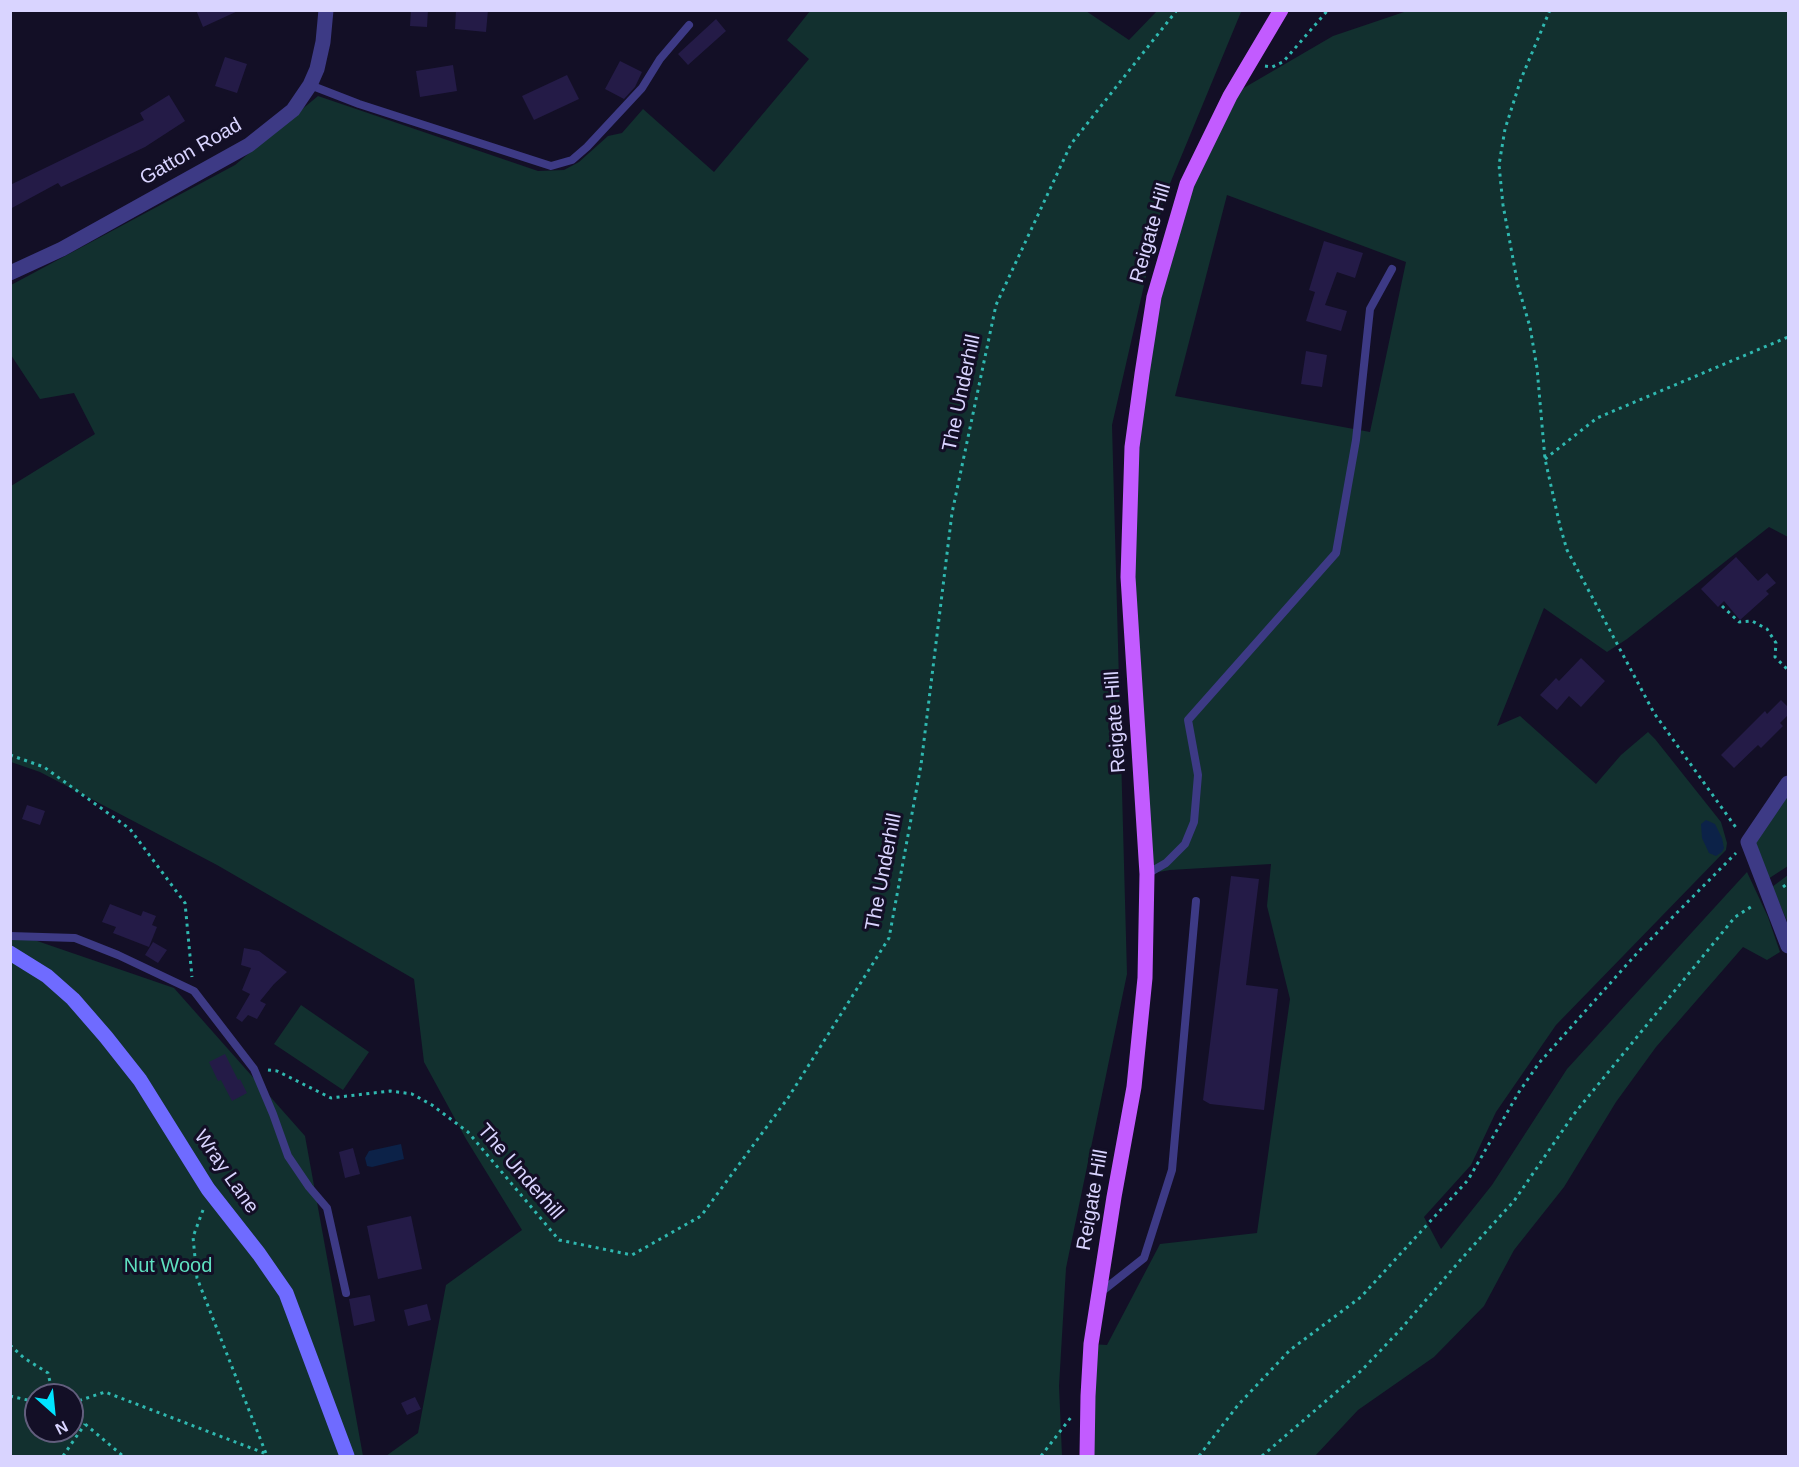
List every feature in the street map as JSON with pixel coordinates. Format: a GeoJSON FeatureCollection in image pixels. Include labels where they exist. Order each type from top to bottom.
{"type":"FeatureCollection","features":[{"type":"Feature","properties":{"kind":"main road","name":"Reigate Hill"},"geometry":{"type":"LineString","coordinates":[[1087,1456],[1091,1344],[1134,1087],[1145,978],[1147,874],[1128,577],[1134,436],[1154,297],[1187,184],[1230,96],[1281,10]]}},
{"type":"Feature","properties":{"kind":"street","name":"Gatton Road"},"geometry":{"type":"LineString","coordinates":[[10,273],[62,249],[249,145],[293,110],[310,86],[317,69],[323,42],[326,10]]}},
{"type":"Feature","properties":{"kind":"street"},"geometry":{"type":"LineString","coordinates":[[1788,783],[1748,842],[1788,946]]}},
{"type":"Feature","properties":{"kind":"street","name":"Wray Lane"},"geometry":{"type":"LineString","coordinates":[[10,953],[47,976],[65,991],[106,1037],[140,1080],[208,1189],[259,1254],[286,1293],[347,1456]]}},
{"type":"Feature","properties":{"kind":"lane"},"geometry":{"type":"LineString","coordinates":[[310,86],[551,166],[572,160],[587,147],[642,88],[660,59],[689,25]]}},
{"type":"Feature","properties":{"kind":"lane"},"geometry":{"type":"LineString","coordinates":[[1147,874],[1166,863],[1185,844],[1194,822],[1198,775],[1188,720],[1336,553],[1356,440],[1370,309],[1392,269]]}},
{"type":"Feature","properties":{"kind":"lane"},"geometry":{"type":"LineString","coordinates":[[1100,1293],[1144,1258],[1172,1170],[1196,901]]}},
{"type":"Feature","properties":{"kind":"lane"},"geometry":{"type":"LineString","coordinates":[[10,936],[75,938],[118,955],[194,991],[254,1069],[288,1156],[309,1187],[327,1208],[346,1293]]}},
{"type":"Feature","properties":{"kind":"path","name":"The Underhill"},"geometry":{"type":"LineString","coordinates":[[254,1069],[277,1071],[331,1098],[390,1091],[412,1094],[432,1105],[468,1132],[560,1240],[632,1255],[701,1216],[788,1098],[889,938],[921,765],[952,513],[996,305],[1071,144],[1177,10]]}},
{"type":"Feature","properties":{"kind":"path"},"geometry":{"type":"LineString","coordinates":[[1248,65],[1272,67],[1283,62],[1328,10]]}},
{"type":"Feature","properties":{"kind":"path"},"geometry":{"type":"LineString","coordinates":[[1199,1456],[1238,1406],[1290,1350],[1360,1297],[1468,1180],[1519,1092],[1563,1034],[1638,952],[1748,842],[1654,713],[1567,550],[1560,526],[1545,459],[1537,368],[1530,327],[1518,286],[1503,205],[1499,165],[1505,129],[1521,79],[1550,10]]}},
{"type":"Feature","properties":{"kind":"path"},"geometry":{"type":"LineString","coordinates":[[1545,459],[1597,418],[1788,337]]}},
{"type":"Feature","properties":{"kind":"path"},"geometry":{"type":"LineString","coordinates":[[1722,606],[1739,622],[1752,621],[1767,629],[1776,643],[1775,657],[1788,670]]}},
{"type":"Feature","properties":{"kind":"path"},"geometry":{"type":"LineString","coordinates":[[10,755],[44,767],[130,829],[185,903],[194,991]]}},
{"type":"Feature","properties":{"kind":"path"},"geometry":{"type":"LineString","coordinates":[[1263,1456],[1362,1370],[1514,1201],[1574,1114],[1735,917],[1788,883]]}},
{"type":"Feature","properties":{"kind":"path"},"geometry":{"type":"LineString","coordinates":[[208,1189],[193,1238],[197,1278],[266,1455]]}},
{"type":"Feature","properties":{"kind":"path"},"geometry":{"type":"LineString","coordinates":[[10,1345],[24,1358],[48,1373],[50,1383]]}},
{"type":"Feature","properties":{"kind":"path"},"geometry":{"type":"LineString","coordinates":[[84,1399],[105,1392],[266,1455]]}},
{"type":"Feature","properties":{"kind":"path"},"geometry":{"type":"LineString","coordinates":[[1041,1456],[1088,1396]]}},
{"type":"Feature","properties":{"kind":"path"},"geometry":{"type":"LineString","coordinates":[[63,1456],[85,1424],[123,1456]]}},
{"type":"Feature","properties":{"kind":"green space"},"geometry":{"type":"Polygon","coordinates":[[[1240,10],[1164,198],[1112,425],[1127,974],[1066,1268],[1059,1386],[1062,1456],[386,1456],[418,1433],[446,1285],[522,1230],[466,1139],[424,1062],[414,979],[217,865],[40,772],[11,762],[11,486],[95,434],[74,393],[40,399],[11,355],[11,285],[235,165],[318,96],[538,171],[564,170],[579,162],[608,136],[622,133],[643,109],[714,172],[809,59],[787,40],[810,11],[1086,11],[1129,40],[1157,11],[1240,10]]]}},
{"type":"Feature","properties":{"kind":"green space"},"geometry":{"type":"Polygon","coordinates":[[[1407,11],[1788,11],[1788,537],[1769,527],[1627,639],[1607,652],[1544,608],[1497,726],[1520,716],[1596,784],[1621,755],[1648,732],[1721,822],[1727,843],[1726,850],[1556,1025],[1496,1112],[1471,1165],[1424,1217],[1441,1249],[1492,1185],[1567,1069],[1747,872],[1768,917],[1780,952],[1767,960],[1743,947],[1656,1047],[1616,1102],[1564,1187],[1514,1250],[1484,1306],[1434,1357],[1358,1410],[1315,1456],[1087,1456],[1091,1344],[1107,1345],[1160,1244],[1257,1233],[1290,999],[1267,906],[1271,864],[1170,870],[1147,874],[1128,577],[1141,383],[1187,184],[1230,96],[1333,36],[1407,11]],[[1227,195],[1175,396],[1370,432],[1406,262],[1227,195]]]}},
{"type":"Feature","properties":{"kind":"green space"},"geometry":{"type":"Polygon","coordinates":[[[1788,789],[1788,866],[1768,879],[1754,844],[1788,789]]]}},
{"type":"Feature","properties":{"kind":"green space"},"geometry":{"type":"Polygon","coordinates":[[[1788,875],[1788,923],[1772,887],[1788,875]]]}},
{"type":"Feature","properties":{"kind":"green space","name":"Nut Wood"},"geometry":{"type":"Polygon","coordinates":[[[11,932],[174,988],[305,1136],[363,1456],[11,1456],[11,932]]]}},
{"type":"Feature","properties":{"kind":"green space"},"geometry":{"type":"Polygon","coordinates":[[[301,1005],[369,1052],[343,1090],[274,1044],[301,1005]]]}},
{"type":"Feature","properties":{"kind":"water"},"geometry":{"type":"Polygon","coordinates":[[[1706,820],[1715,824],[1722,838],[1724,848],[1716,856],[1709,853],[1702,838],[1701,824],[1706,820]]]}},
{"type":"Feature","properties":{"kind":"water"},"geometry":{"type":"Polygon","coordinates":[[[401,1144],[404,1159],[372,1167],[367,1166],[365,1158],[369,1151],[401,1144]]]}},
{"type":"Feature","properties":{"kind":"building"},"geometry":{"type":"Polygon","coordinates":[[[196,10],[240,10],[203,27],[196,10]]]}},
{"type":"Feature","properties":{"kind":"building"},"geometry":{"type":"Polygon","coordinates":[[[411,10],[428,10],[427,27],[410,26],[411,10]]]}},
{"type":"Feature","properties":{"kind":"building"},"geometry":{"type":"Polygon","coordinates":[[[456,10],[488,10],[486,32],[455,29],[456,10]]]}},
{"type":"Feature","properties":{"kind":"building"},"geometry":{"type":"Polygon","coordinates":[[[716,19],[726,31],[688,65],[678,54],[716,19]]]}},
{"type":"Feature","properties":{"kind":"building"},"geometry":{"type":"Polygon","coordinates":[[[225,57],[247,64],[237,93],[215,86],[225,57]]]}},
{"type":"Feature","properties":{"kind":"building"},"geometry":{"type":"Polygon","coordinates":[[[620,61],[642,72],[635,87],[624,99],[605,89],[620,61]]]}},
{"type":"Feature","properties":{"kind":"building"},"geometry":{"type":"Polygon","coordinates":[[[453,65],[457,91],[420,97],[416,71],[453,65]]]}},
{"type":"Feature","properties":{"kind":"building"},"geometry":{"type":"Polygon","coordinates":[[[567,75],[579,99],[534,120],[522,96],[567,75]]]}},
{"type":"Feature","properties":{"kind":"building"},"geometry":{"type":"Polygon","coordinates":[[[169,95],[185,121],[145,147],[61,187],[58,183],[10,209],[10,185],[144,120],[140,113],[169,95]]]}},
{"type":"Feature","properties":{"kind":"building"},"geometry":{"type":"Polygon","coordinates":[[[1324,241],[1363,253],[1355,278],[1337,272],[1325,305],[1347,311],[1341,331],[1306,321],[1315,292],[1309,290],[1324,241]]]}},
{"type":"Feature","properties":{"kind":"building"},"geometry":{"type":"Polygon","coordinates":[[[1306,351],[1327,355],[1322,387],[1301,384],[1306,351]]]}},
{"type":"Feature","properties":{"kind":"building"},"geometry":{"type":"Polygon","coordinates":[[[1736,557],[1758,581],[1767,573],[1776,583],[1766,591],[1769,594],[1740,620],[1724,601],[1718,607],[1701,589],[1736,557]]]}},
{"type":"Feature","properties":{"kind":"building"},"geometry":{"type":"Polygon","coordinates":[[[1581,658],[1605,681],[1581,707],[1569,696],[1557,710],[1540,695],[1556,678],[1559,681],[1581,658]]]}},
{"type":"Feature","properties":{"kind":"building"},"geometry":{"type":"Polygon","coordinates":[[[1781,700],[1788,707],[1788,715],[1780,723],[1783,726],[1761,748],[1758,745],[1734,768],[1721,755],[1765,711],[1767,714],[1781,700]]]}},
{"type":"Feature","properties":{"kind":"building"},"geometry":{"type":"Polygon","coordinates":[[[27,805],[45,811],[40,825],[22,819],[27,805]]]}},
{"type":"Feature","properties":{"kind":"building"},"geometry":{"type":"Polygon","coordinates":[[[1231,876],[1259,879],[1246,985],[1278,989],[1264,1110],[1210,1104],[1203,1100],[1231,876]]]}},
{"type":"Feature","properties":{"kind":"building"},"geometry":{"type":"Polygon","coordinates":[[[110,904],[141,916],[143,911],[156,916],[152,925],[157,927],[149,947],[113,933],[116,927],[102,922],[110,904]]]}},
{"type":"Feature","properties":{"kind":"building"},"geometry":{"type":"Polygon","coordinates":[[[153,942],[167,950],[158,963],[145,955],[153,942]]]}},
{"type":"Feature","properties":{"kind":"building"},"geometry":{"type":"Polygon","coordinates":[[[244,948],[259,951],[287,972],[260,1001],[266,1004],[257,1019],[248,1015],[242,1022],[236,1018],[250,994],[242,990],[251,968],[241,965],[244,948]]]}},
{"type":"Feature","properties":{"kind":"building"},"geometry":{"type":"Polygon","coordinates":[[[225,1054],[247,1093],[232,1101],[221,1080],[218,1081],[209,1062],[225,1054]]]}},
{"type":"Feature","properties":{"kind":"building"},"geometry":{"type":"Polygon","coordinates":[[[353,1148],[360,1174],[345,1178],[339,1152],[353,1148]]]}},
{"type":"Feature","properties":{"kind":"building"},"geometry":{"type":"Polygon","coordinates":[[[411,1216],[422,1269],[378,1279],[367,1226],[411,1216]]]}},
{"type":"Feature","properties":{"kind":"building"},"geometry":{"type":"Polygon","coordinates":[[[370,1295],[375,1321],[354,1326],[349,1299],[370,1295]]]}},
{"type":"Feature","properties":{"kind":"building"},"geometry":{"type":"Polygon","coordinates":[[[427,1304],[431,1320],[408,1326],[404,1310],[427,1304]]]}},
{"type":"Feature","properties":{"kind":"building"},"geometry":{"type":"Polygon","coordinates":[[[415,1397],[421,1409],[407,1415],[401,1403],[415,1397]]]}}]}
